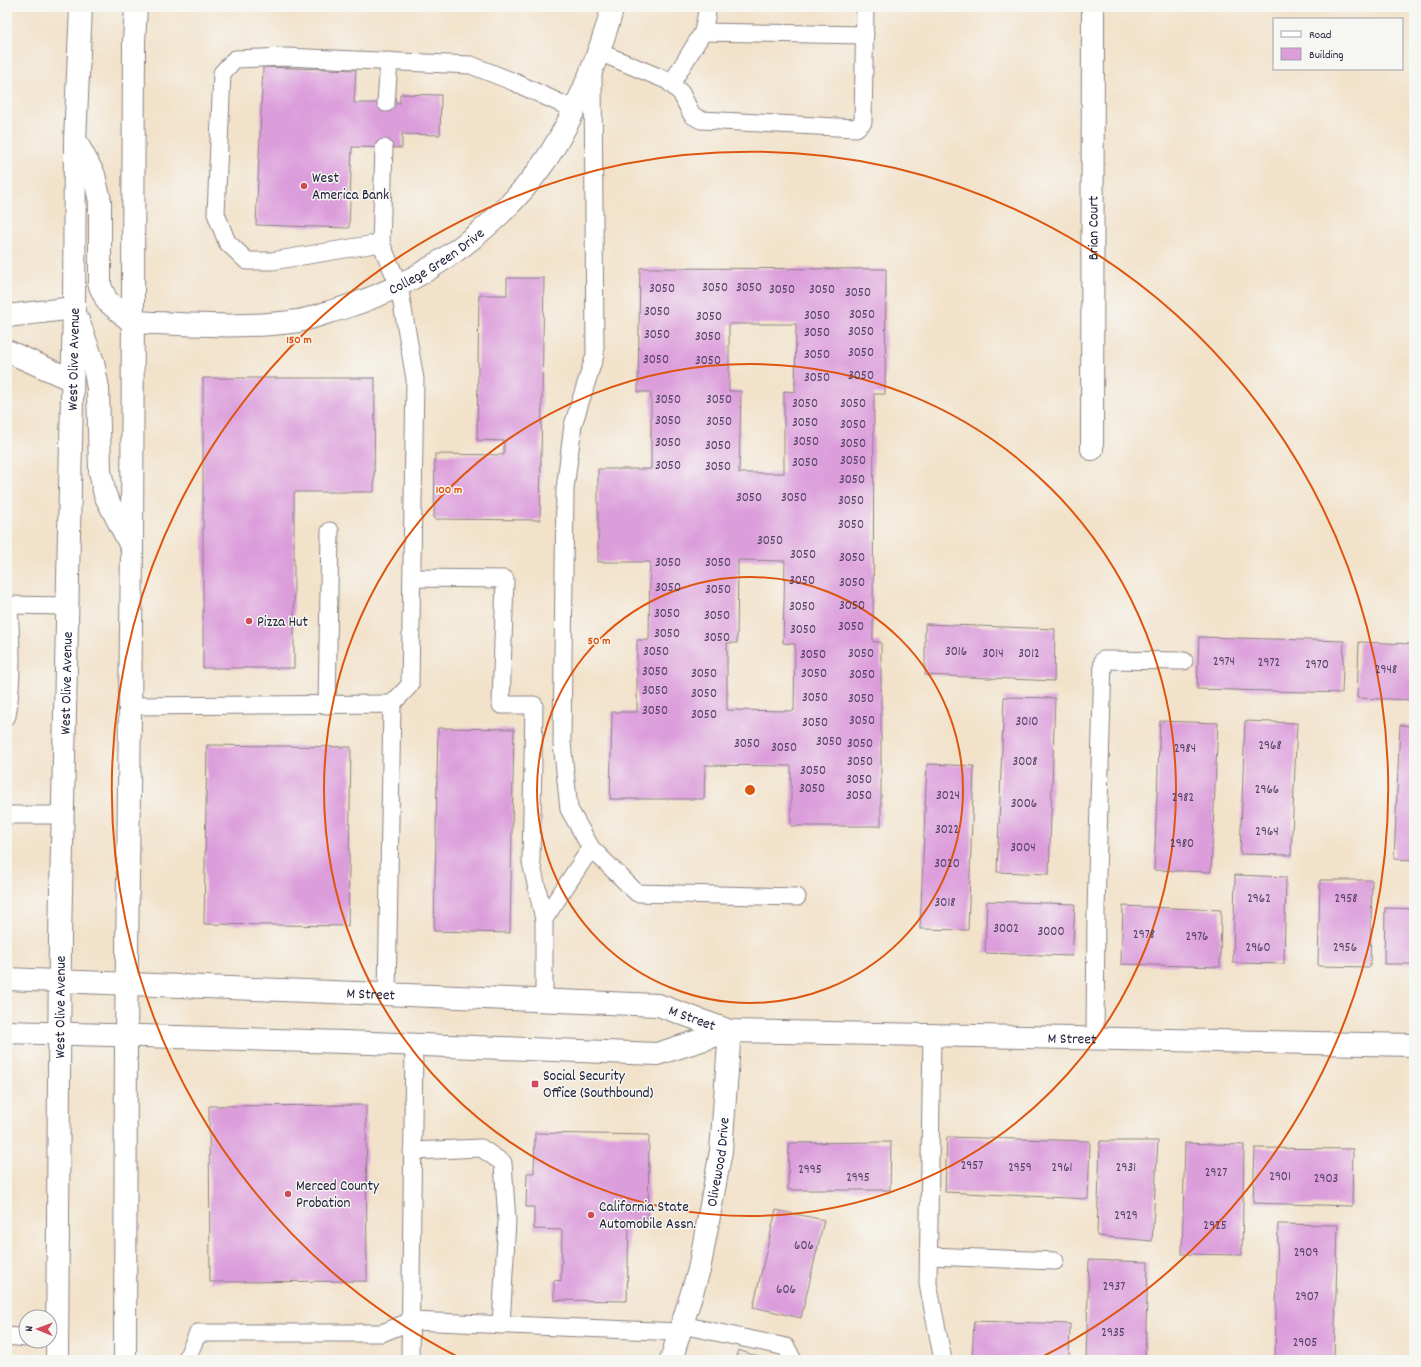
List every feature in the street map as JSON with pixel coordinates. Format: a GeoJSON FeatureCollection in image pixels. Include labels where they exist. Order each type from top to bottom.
{"type":"FeatureCollection","features":[{"type":"Feature","properties":{"kind":"street","name":"West Olive Avenue"},"geometry":{"type":"LineString","coordinates":[[55,1309],[59,981],[74,308],[75,140],[81,7]]}},
{"type":"Feature","properties":{"kind":"street"},"geometry":{"type":"LineString","coordinates":[[125,1360],[126,1036],[132,548],[134,42],[136,7]]}},
{"type":"Feature","properties":{"kind":"street","name":"College Green Drive"},"geometry":{"type":"LineString","coordinates":[[132,322],[222,326],[299,321],[356,305],[399,286],[410,281],[458,250],[502,213],[539,170],[560,137],[596,59],[612,7]]}},
{"type":"Feature","properties":{"kind":"street","name":"Brian Court"},"geometry":{"type":"LineString","coordinates":[[1092,449],[1093,7]]}},
{"type":"Feature","properties":{"kind":"street"},"geometry":{"type":"LineString","coordinates":[[75,140],[94,175],[100,201],[100,286],[107,301],[132,322]]}},
{"type":"Feature","properties":{"kind":"street"},"geometry":{"type":"LineString","coordinates":[[7,316],[74,308],[94,368],[98,388],[100,471],[105,495],[132,548]]}},
{"type":"Feature","properties":{"kind":"street"},"geometry":{"type":"LineString","coordinates":[[7,351],[72,380]]}},
{"type":"Feature","properties":{"kind":"street","name":"M Street"},"geometry":{"type":"LineString","coordinates":[[7,979],[658,1005],[730,1032]]}},
{"type":"Feature","properties":{"kind":"street","name":"M Street"},"geometry":{"type":"LineString","coordinates":[[7,1032],[414,1044],[656,1054],[730,1032],[1414,1045]]}},
{"type":"Feature","properties":{"kind":"street","name":"Olivewood Drive"},"geometry":{"type":"LineString","coordinates":[[671,1360],[699,1270],[721,1151],[730,1032]]}},
{"type":"Feature","properties":{"kind":"lane"},"geometry":{"type":"LineString","coordinates":[[671,84],[703,32],[708,7]]}},
{"type":"Feature","properties":{"kind":"lane"},"geometry":{"type":"LineString","coordinates":[[797,897],[637,892],[591,848],[569,809],[562,743],[565,489],[573,425],[595,355],[596,59],[668,81],[681,93],[688,110],[701,120],[856,128],[863,122],[865,7]]}},
{"type":"Feature","properties":{"kind":"lane"},"geometry":{"type":"LineString","coordinates":[[703,32],[865,35]]}},
{"type":"Feature","properties":{"kind":"lane"},"geometry":{"type":"LineString","coordinates":[[381,243],[272,261],[247,261],[227,242],[216,214],[222,73],[235,59],[286,57],[471,65],[514,82],[573,109]]}},
{"type":"Feature","properties":{"kind":"lane"},"geometry":{"type":"LineString","coordinates":[[386,103],[389,61]]}},
{"type":"Feature","properties":{"kind":"lane"},"geometry":{"type":"LineString","coordinates":[[384,148],[381,243],[399,286],[415,379],[410,685],[392,704],[387,995]]}},
{"type":"Feature","properties":{"kind":"lane"},"geometry":{"type":"LineString","coordinates":[[327,704],[330,531]]}},
{"type":"Feature","properties":{"kind":"lane"},"geometry":{"type":"LineString","coordinates":[[412,578],[505,579],[501,705],[534,706],[531,862],[544,919],[544,1001]]}},
{"type":"Feature","properties":{"kind":"lane"},"geometry":{"type":"LineString","coordinates":[[7,716],[12,654],[8,605],[68,606]]}},
{"type":"Feature","properties":{"kind":"lane"},"geometry":{"type":"LineString","coordinates":[[1095,1039],[1096,903],[1103,660],[1184,661]]}},
{"type":"Feature","properties":{"kind":"lane"},"geometry":{"type":"LineString","coordinates":[[130,706],[392,704]]}},
{"type":"Feature","properties":{"kind":"lane"},"geometry":{"type":"LineString","coordinates":[[7,815],[63,815]]}},
{"type":"Feature","properties":{"kind":"lane"},"geometry":{"type":"LineString","coordinates":[[544,919],[591,848]]}},
{"type":"Feature","properties":{"kind":"lane"},"geometry":{"type":"LineString","coordinates":[[932,1035],[928,1284],[943,1360]]}},
{"type":"Feature","properties":{"kind":"lane"},"geometry":{"type":"LineString","coordinates":[[410,1360],[414,1044]]}},
{"type":"Feature","properties":{"kind":"lane"},"geometry":{"type":"LineString","coordinates":[[412,1151],[481,1148],[503,1163],[507,1221],[501,1325]]}},
{"type":"Feature","properties":{"kind":"lane"},"geometry":{"type":"LineString","coordinates":[[929,1256],[1055,1261]]}},
{"type":"Feature","properties":{"kind":"lane"},"geometry":{"type":"LineString","coordinates":[[186,1360],[198,1333],[382,1333],[411,1321],[501,1325],[681,1328],[786,1347],[793,1360]]}},
{"type":"Feature","properties":{"kind":"lane"},"geometry":{"type":"LineString","coordinates":[[7,1336],[18,1337]]}},
{"type":"Feature","properties":{"kind":"building","name":"West America Bank"},"geometry":{"type":"Polygon","coordinates":[[[263,67],[356,70],[354,103],[400,103],[400,94],[441,95],[440,135],[402,134],[402,148],[352,147],[349,228],[256,225],[263,67]]]}},
{"type":"Feature","properties":{"kind":"building"},"geometry":{"type":"Polygon","coordinates":[[[640,268],[886,269],[885,394],[874,394],[873,642],[881,642],[881,826],[791,826],[791,766],[705,765],[704,799],[610,799],[612,712],[637,712],[637,640],[649,640],[650,562],[598,562],[598,469],[651,469],[651,392],[638,392],[640,268]],[[729,324],[729,391],[741,391],[739,473],[784,473],[784,391],[795,392],[796,324],[729,324]],[[738,560],[737,643],[727,643],[727,710],[794,711],[795,644],[783,643],[785,561],[738,560]]]}},
{"type":"Feature","properties":{"kind":"building"},"geometry":{"type":"Polygon","coordinates":[[[507,278],[544,278],[540,520],[434,519],[435,454],[504,455],[504,441],[477,440],[479,295],[507,295],[507,278]]]}},
{"type":"Feature","properties":{"kind":"building"},"geometry":{"type":"Polygon","coordinates":[[[203,378],[375,378],[374,492],[294,492],[294,668],[203,668],[203,378]]]}},
{"type":"Feature","properties":{"kind":"building"},"geometry":{"type":"Polygon","coordinates":[[[925,624],[1055,629],[1054,681],[925,675],[925,624]]]}},
{"type":"Feature","properties":{"kind":"building"},"geometry":{"type":"Polygon","coordinates":[[[1199,637],[1344,641],[1342,693],[1197,689],[1199,637]]]}},
{"type":"Feature","properties":{"kind":"building"},"geometry":{"type":"Polygon","coordinates":[[[1359,642],[1414,644],[1414,700],[1357,698],[1359,642]]]}},
{"type":"Feature","properties":{"kind":"building"},"geometry":{"type":"Polygon","coordinates":[[[1004,697],[1055,698],[1049,874],[997,872],[1004,697]]]}},
{"type":"Feature","properties":{"kind":"building"},"geometry":{"type":"Polygon","coordinates":[[[1160,721],[1218,723],[1211,872],[1154,870],[1160,721]]]}},
{"type":"Feature","properties":{"kind":"building"},"geometry":{"type":"Polygon","coordinates":[[[1245,721],[1297,723],[1291,855],[1240,854],[1245,721]]]}},
{"type":"Feature","properties":{"kind":"building"},"geometry":{"type":"Polygon","coordinates":[[[1400,725],[1414,726],[1414,860],[1394,859],[1400,725]]]}},
{"type":"Feature","properties":{"kind":"building"},"geometry":{"type":"Polygon","coordinates":[[[438,728],[514,729],[510,933],[434,931],[438,728]]]}},
{"type":"Feature","properties":{"kind":"building"},"geometry":{"type":"Polygon","coordinates":[[[207,745],[351,747],[348,926],[204,924],[207,745]]]}},
{"type":"Feature","properties":{"kind":"building"},"geometry":{"type":"Polygon","coordinates":[[[927,764],[974,766],[968,930],[920,929],[927,764]]]}},
{"type":"Feature","properties":{"kind":"building"},"geometry":{"type":"Polygon","coordinates":[[[1235,875],[1286,877],[1284,964],[1233,963],[1235,875]]]}},
{"type":"Feature","properties":{"kind":"building"},"geometry":{"type":"Polygon","coordinates":[[[1320,880],[1372,880],[1370,967],[1318,966],[1320,880]]]}},
{"type":"Feature","properties":{"kind":"building"},"geometry":{"type":"Polygon","coordinates":[[[987,901],[1075,904],[1072,956],[985,953],[987,901]]]}},
{"type":"Feature","properties":{"kind":"building"},"geometry":{"type":"Polygon","coordinates":[[[1123,906],[1221,910],[1220,967],[1121,964],[1123,906]]]}},
{"type":"Feature","properties":{"kind":"building"},"geometry":{"type":"Polygon","coordinates":[[[1385,908],[1414,909],[1414,964],[1384,964],[1385,908]]]}},
{"type":"Feature","properties":{"kind":"building","name":"Merced County Probation"},"geometry":{"type":"Polygon","coordinates":[[[366,1105],[367,1281],[210,1282],[209,1106],[366,1105]]]}},
{"type":"Feature","properties":{"kind":"building","name":"California State Automobile Assn."},"geometry":{"type":"Polygon","coordinates":[[[535,1133],[649,1135],[648,1224],[629,1224],[627,1301],[554,1300],[554,1280],[561,1281],[562,1230],[534,1229],[534,1207],[526,1207],[527,1173],[534,1173],[535,1133]]]}},
{"type":"Feature","properties":{"kind":"building"},"geometry":{"type":"Polygon","coordinates":[[[947,1137],[1090,1141],[1088,1199],[945,1192],[947,1137]]]}},
{"type":"Feature","properties":{"kind":"building"},"geometry":{"type":"Polygon","coordinates":[[[1100,1141],[1158,1141],[1152,1241],[1097,1236],[1100,1141]]]}},
{"type":"Feature","properties":{"kind":"building"},"geometry":{"type":"Polygon","coordinates":[[[891,1142],[890,1190],[788,1190],[789,1143],[891,1142]]]}},
{"type":"Feature","properties":{"kind":"building"},"geometry":{"type":"Polygon","coordinates":[[[1185,1143],[1244,1145],[1242,1255],[1182,1254],[1185,1143]]]}},
{"type":"Feature","properties":{"kind":"building"},"geometry":{"type":"Polygon","coordinates":[[[1255,1148],[1353,1149],[1352,1206],[1253,1203],[1255,1148]]]}},
{"type":"Feature","properties":{"kind":"building"},"geometry":{"type":"Polygon","coordinates":[[[776,1210],[824,1220],[801,1318],[753,1307],[776,1210]]]}},
{"type":"Feature","properties":{"kind":"building"},"geometry":{"type":"Polygon","coordinates":[[[1278,1224],[1338,1225],[1334,1360],[1275,1360],[1278,1224]]]}},
{"type":"Feature","properties":{"kind":"building"},"geometry":{"type":"Polygon","coordinates":[[[1089,1260],[1148,1262],[1145,1360],[1086,1360],[1089,1260]]]}},
{"type":"Feature","properties":{"kind":"building"},"geometry":{"type":"Polygon","coordinates":[[[974,1321],[1070,1324],[1069,1360],[972,1360],[974,1321]]]}},
{"type":"Feature","properties":{"kind":"building"},"geometry":{"type":"Polygon","coordinates":[[[738,1350],[768,1360],[735,1360],[738,1350]]]}},
{"type":"Feature","properties":{"kind":"building"},"geometry":{"type":"Polygon","coordinates":[[[845,1358],[894,1358],[894,1360],[845,1360],[845,1358]]]}},
{"type":"Feature","properties":{"kind":"place","name":"West America Bank"},"geometry":{"type":"Point","coordinates":[304,186]}},
{"type":"Feature","properties":{"kind":"place","name":"Pizza Hut"},"geometry":{"type":"Point","coordinates":[249,621]}},
{"type":"Feature","properties":{"kind":"place","name":"Social Security Office (Southbound)"},"geometry":{"type":"Point","coordinates":[535,1084]}},
{"type":"Feature","properties":{"kind":"place","name":"Merced County Probation"},"geometry":{"type":"Point","coordinates":[288,1194]}},
{"type":"Feature","properties":{"kind":"place","name":"California State Automobile Assn."},"geometry":{"type":"Point","coordinates":[591,1215]}}]}
